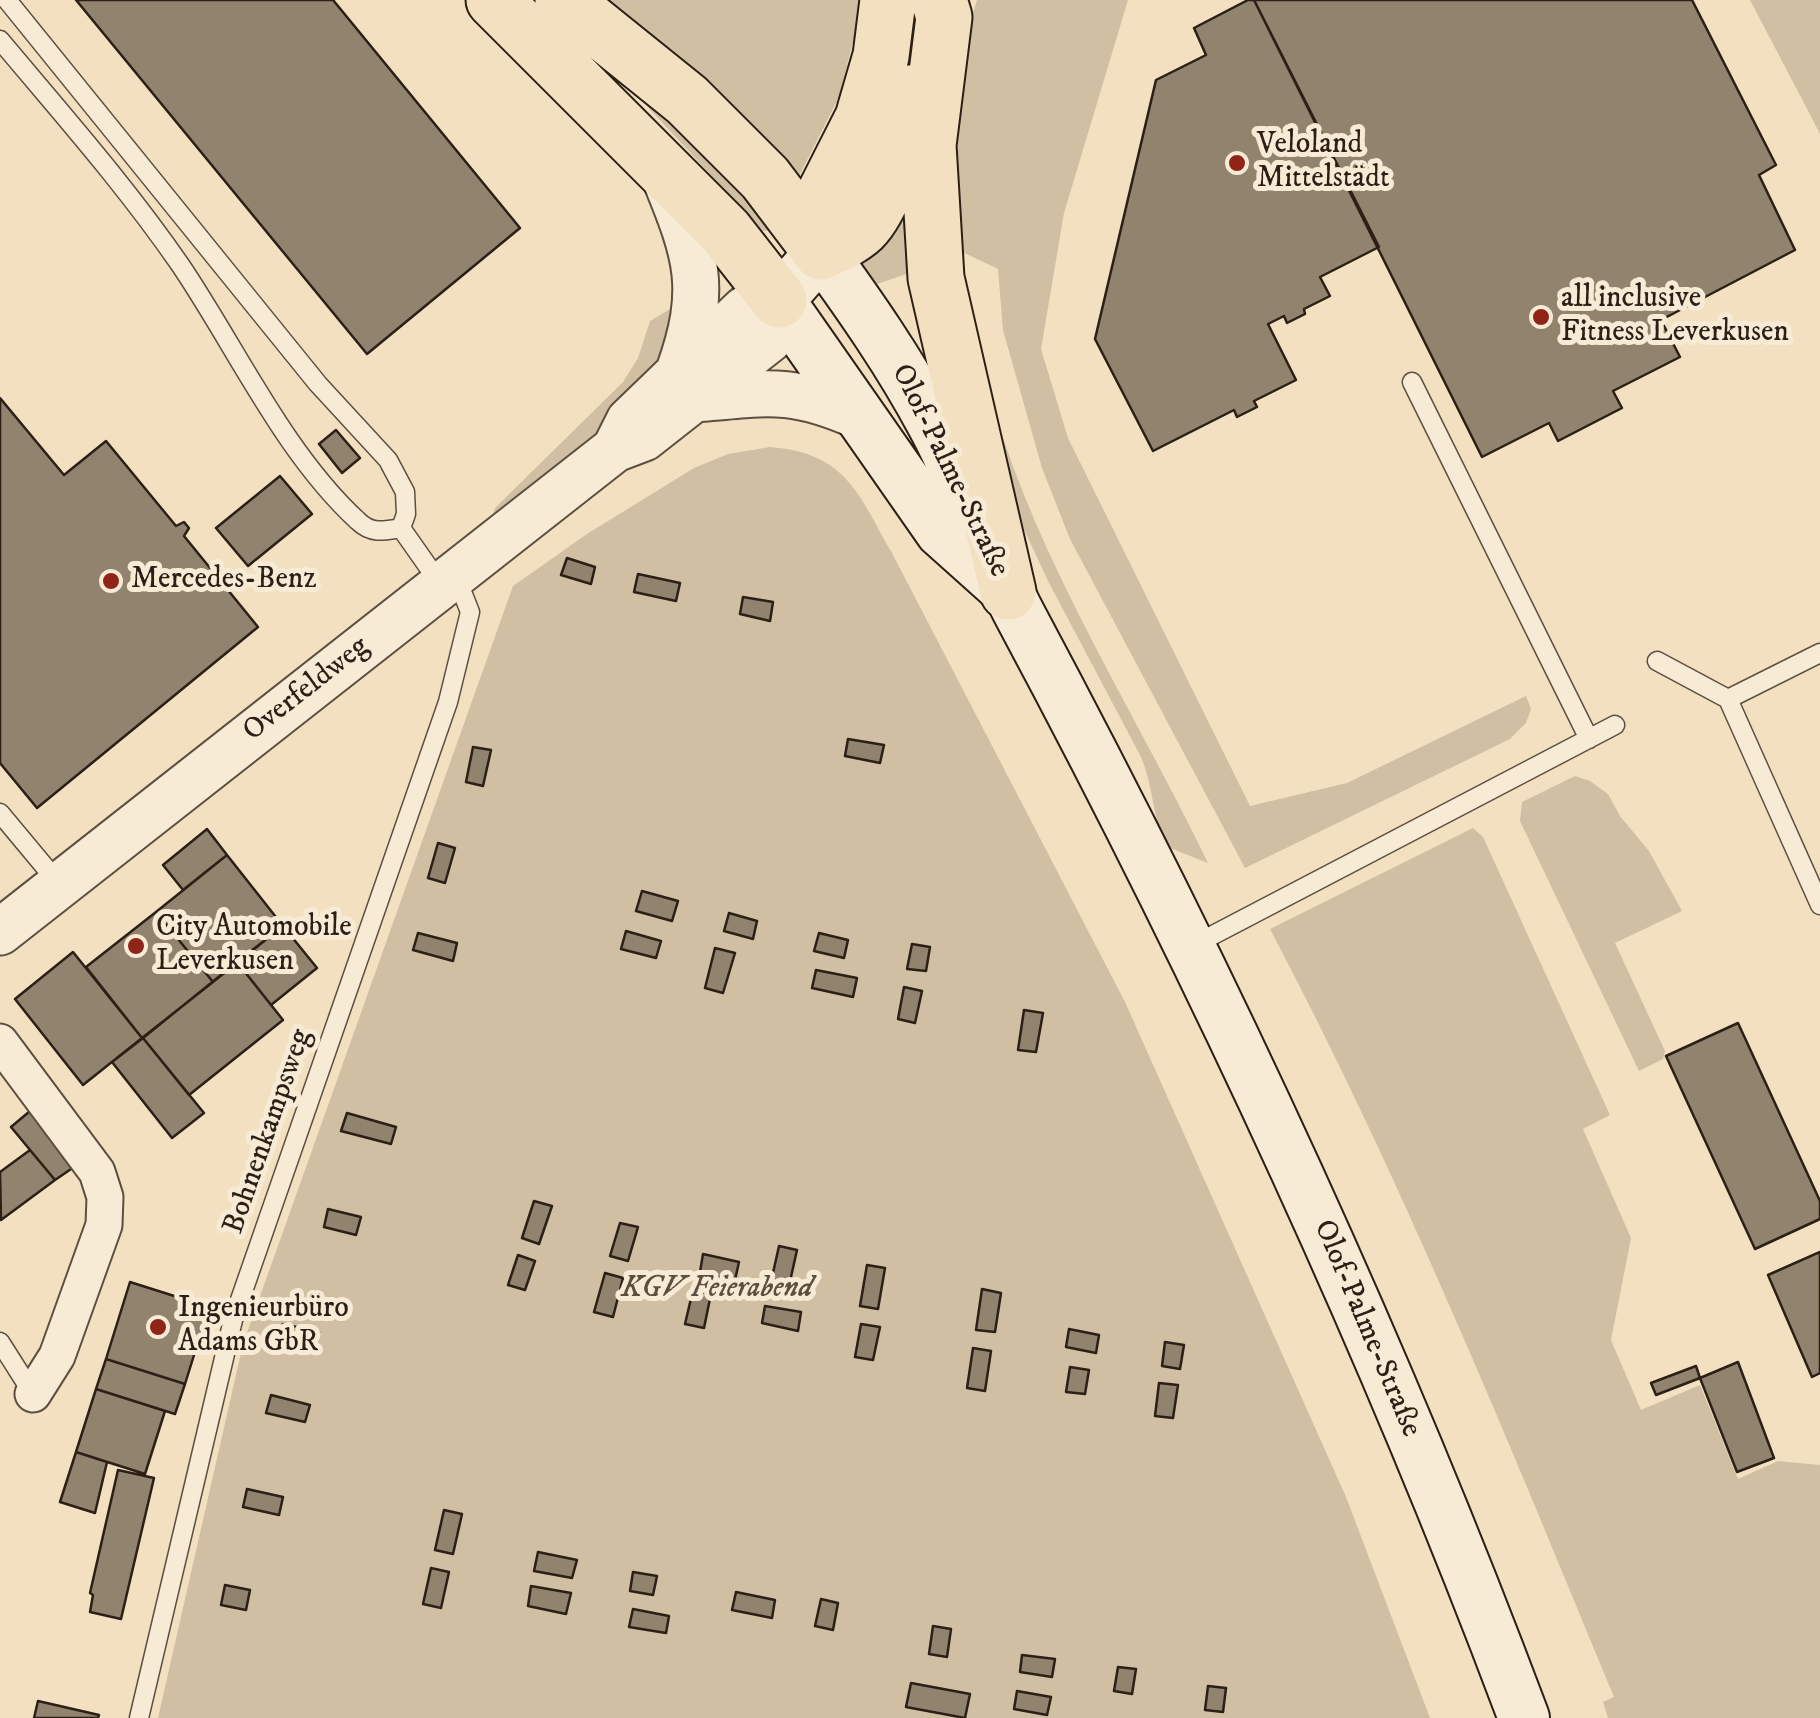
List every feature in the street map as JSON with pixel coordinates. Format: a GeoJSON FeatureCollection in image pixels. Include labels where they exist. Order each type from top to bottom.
{"type":"FeatureCollection","features":[{"type":"Feature","properties":{"kind":"highway"},"geometry":{"type":"LineString","coordinates":[[494,0],[725,231],[779,300]]}},
{"type":"Feature","properties":{"kind":"highway"},"geometry":{"type":"LineString","coordinates":[[563,0],[686,100],[765,178],[820,252]]}},
{"type":"Feature","properties":{"kind":"highway"},"geometry":{"type":"LineString","coordinates":[[820,252],[817,217],[863,118],[881,56],[888,0]]}},
{"type":"Feature","properties":{"kind":"highway"},"geometry":{"type":"LineString","coordinates":[[820,252],[848,239],[864,226],[883,190],[899,147],[921,12],[928,0]]}},
{"type":"Feature","properties":{"kind":"highway"},"geometry":{"type":"LineString","coordinates":[[938,0],[944,17],[928,145],[936,278],[1008,592]]}},
{"type":"Feature","properties":{"kind":"main road"},"geometry":{"type":"LineString","coordinates":[[779,300],[820,252]]}},
{"type":"Feature","properties":{"kind":"main road","name":"Olof-Palme-Straße"},"geometry":{"type":"LineString","coordinates":[[820,252],[876,326],[934,426],[1008,592],[1120,802],[1260,1087],[1362,1316],[1524,1718]]}},
{"type":"Feature","properties":{"kind":"main road","name":"Olof-Palme-Straße"},"geometry":{"type":"LineString","coordinates":[[779,300],[941,532],[1008,592]]}},
{"type":"Feature","properties":{"kind":"street"},"geometry":{"type":"LineString","coordinates":[[660,167],[688,235],[697,284],[688,386],[790,392],[828,402],[863,418]]}},
{"type":"Feature","properties":{"kind":"street","name":"Overfeldweg"},"geometry":{"type":"LineString","coordinates":[[0,932],[615,448],[644,438],[745,309],[779,300]]}},
{"type":"Feature","properties":{"kind":"street"},"geometry":{"type":"LineString","coordinates":[[0,1042],[98,1172],[105,1197],[104,1226],[98,1246],[57,1356],[33,1394]]}},
{"type":"Feature","properties":{"kind":"lane"},"geometry":{"type":"LineString","coordinates":[[0,40],[116,180],[180,265],[309,466],[370,530],[401,528],[406,514],[405,492],[388,460],[318,384],[8,0]]}},
{"type":"Feature","properties":{"kind":"lane"},"geometry":{"type":"LineString","coordinates":[[1412,382],[1590,738]]}},
{"type":"Feature","properties":{"kind":"lane","name":"Bohnenkampsweg"},"geometry":{"type":"LineString","coordinates":[[139,1718],[233,1320],[448,702],[470,612],[448,579],[401,528]]}},
{"type":"Feature","properties":{"kind":"lane"},"geometry":{"type":"LineString","coordinates":[[1728,699],[1820,653]]}},
{"type":"Feature","properties":{"kind":"lane"},"geometry":{"type":"LineString","coordinates":[[1657,661],[1728,699],[1820,904]]}},
{"type":"Feature","properties":{"kind":"lane"},"geometry":{"type":"LineString","coordinates":[[1192,946],[1615,725]]}},
{"type":"Feature","properties":{"kind":"lane"},"geometry":{"type":"LineString","coordinates":[[0,813],[60,885]]}},
{"type":"Feature","properties":{"kind":"lane"},"geometry":{"type":"LineString","coordinates":[[0,1342],[33,1394]]}},
{"type":"Feature","properties":{"kind":"green space"},"geometry":{"type":"Polygon","coordinates":[[[597,0],[860,0],[839,97],[797,180],[597,0]]]}},
{"type":"Feature","properties":{"kind":"green space"},"geometry":{"type":"Polygon","coordinates":[[[977,0],[1128,0],[1064,213],[1041,349],[1068,438],[1250,806],[1347,783],[1526,696],[1531,709],[1526,723],[1510,739],[1245,868],[1070,539],[1042,468],[1003,330],[998,269],[952,247],[955,73],[977,0]]]}},
{"type":"Feature","properties":{"kind":"green space"},"geometry":{"type":"Polygon","coordinates":[[[1750,0],[1820,0],[1820,134],[1816,126],[1750,0]]]}},
{"type":"Feature","properties":{"kind":"green space"},"geometry":{"type":"Polygon","coordinates":[[[606,62],[701,134],[773,230],[763,231],[606,62]]]}},
{"type":"Feature","properties":{"kind":"green space"},"geometry":{"type":"Polygon","coordinates":[[[907,173],[918,270],[877,284],[860,265],[907,173]]]}},
{"type":"Feature","properties":{"kind":"green space"},"geometry":{"type":"Polygon","coordinates":[[[680,303],[667,354],[610,425],[499,515],[493,515],[495,508],[623,382],[638,358],[650,321],[680,303]]]}},
{"type":"Feature","properties":{"kind":"green space"},"geometry":{"type":"Polygon","coordinates":[[[994,410],[1014,469],[1064,584],[1208,863],[1165,846],[1141,757],[1048,581],[1010,499],[994,410]]]}},
{"type":"Feature","properties":{"kind":"green space","name":"KGV Feierabend"},"geometry":{"type":"Polygon","coordinates":[[[770,447],[796,451],[833,467],[858,495],[892,553],[1125,1002],[1346,1497],[1430,1718],[158,1718],[243,1344],[513,586],[587,534],[694,468],[728,454],[770,447]]]}},
{"type":"Feature","properties":{"kind":"green space"},"geometry":{"type":"Polygon","coordinates":[[[1575,776],[1608,794],[1620,816],[1649,851],[1682,911],[1615,943],[1665,1051],[1663,1059],[1639,1071],[1520,821],[1522,802],[1575,776]]]}},
{"type":"Feature","properties":{"kind":"green space"},"geometry":{"type":"Polygon","coordinates":[[[1473,828],[1483,837],[1610,1115],[1583,1129],[1631,1238],[1611,1340],[1641,1410],[1700,1385],[1738,1479],[1778,1461],[1820,1465],[1820,1718],[1608,1718],[1603,1702],[1614,1697],[1493,1406],[1364,1117],[1270,929],[1473,828]]]}},
{"type":"Feature","properties":{"kind":"building"},"geometry":{"type":"Polygon","coordinates":[[[76,0],[333,0],[520,228],[367,354],[76,0]]]}},
{"type":"Feature","properties":{"kind":"building","name":"Veloland Mittelstädt"},"geometry":{"type":"Polygon","coordinates":[[[1254,0],[1379,247],[1320,277],[1330,296],[1304,309],[1305,314],[1287,323],[1284,316],[1268,324],[1296,380],[1254,401],[1257,407],[1237,417],[1234,410],[1153,451],[1095,339],[1156,80],[1206,55],[1194,28],[1254,0]]]}},
{"type":"Feature","properties":{"kind":"building"},"geometry":{"type":"Polygon","coordinates":[[[1254,0],[1692,0],[1776,165],[1759,175],[1795,250],[1661,320],[1680,357],[1613,391],[1622,408],[1558,441],[1549,423],[1482,457],[1254,0]]]}},
{"type":"Feature","properties":{"kind":"building","name":"Mercedes-Benz"},"geometry":{"type":"Polygon","coordinates":[[[0,398],[64,475],[106,441],[176,526],[184,522],[189,528],[184,536],[258,627],[37,808],[0,763],[0,398]]]}},
{"type":"Feature","properties":{"kind":"building"},"geometry":{"type":"Polygon","coordinates":[[[336,430],[360,458],[342,473],[319,444],[336,430]]]}},
{"type":"Feature","properties":{"kind":"building"},"geometry":{"type":"Polygon","coordinates":[[[280,476],[312,514],[248,566],[216,528],[280,476]]]}},
{"type":"Feature","properties":{"kind":"building"},"geometry":{"type":"Polygon","coordinates":[[[567,558],[595,567],[591,584],[561,575],[567,558]]]}},
{"type":"Feature","properties":{"kind":"building"},"geometry":{"type":"Polygon","coordinates":[[[638,574],[680,583],[676,601],[634,592],[638,574]]]}},
{"type":"Feature","properties":{"kind":"building"},"geometry":{"type":"Polygon","coordinates":[[[743,597],[773,602],[770,621],[740,614],[743,597]]]}},
{"type":"Feature","properties":{"kind":"building"},"geometry":{"type":"Polygon","coordinates":[[[848,739],[884,745],[880,763],[845,756],[848,739]]]}},
{"type":"Feature","properties":{"kind":"building"},"geometry":{"type":"Polygon","coordinates":[[[473,747],[491,750],[483,786],[466,782],[473,747]]]}},
{"type":"Feature","properties":{"kind":"building"},"geometry":{"type":"Polygon","coordinates":[[[207,829],[227,855],[183,890],[163,865],[207,829]]]}},
{"type":"Feature","properties":{"kind":"building"},"geometry":{"type":"Polygon","coordinates":[[[438,843],[455,848],[445,883],[428,878],[438,843]]]}},
{"type":"Feature","properties":{"kind":"building"},"geometry":{"type":"Polygon","coordinates":[[[227,855],[283,926],[213,982],[156,912],[227,855]]]}},
{"type":"Feature","properties":{"kind":"building"},"geometry":{"type":"Polygon","coordinates":[[[642,891],[678,901],[672,921],[636,911],[642,891]]]}},
{"type":"Feature","properties":{"kind":"building"},"geometry":{"type":"Polygon","coordinates":[[[156,912],[213,982],[142,1038],[86,967],[156,912]]]}},
{"type":"Feature","properties":{"kind":"building"},"geometry":{"type":"Polygon","coordinates":[[[729,913],[757,921],[753,939],[724,931],[729,913]]]}},
{"type":"Feature","properties":{"kind":"building"},"geometry":{"type":"Polygon","coordinates":[[[283,926],[317,968],[271,1005],[237,962],[283,926]]]}},
{"type":"Feature","properties":{"kind":"building"},"geometry":{"type":"Polygon","coordinates":[[[626,931],[661,941],[656,958],[621,949],[626,931]]]}},
{"type":"Feature","properties":{"kind":"building"},"geometry":{"type":"Polygon","coordinates":[[[418,933],[457,943],[453,961],[413,950],[418,933]]]}},
{"type":"Feature","properties":{"kind":"building"},"geometry":{"type":"Polygon","coordinates":[[[819,933],[848,940],[844,958],[814,951],[819,933]]]}},
{"type":"Feature","properties":{"kind":"building"},"geometry":{"type":"Polygon","coordinates":[[[912,944],[930,947],[926,971],[907,969],[912,944]]]}},
{"type":"Feature","properties":{"kind":"building"},"geometry":{"type":"Polygon","coordinates":[[[715,948],[735,953],[723,993],[705,988],[715,948]]]}},
{"type":"Feature","properties":{"kind":"building"},"geometry":{"type":"Polygon","coordinates":[[[73,952],[142,1038],[83,1085],[15,999],[73,952]]]}},
{"type":"Feature","properties":{"kind":"building"},"geometry":{"type":"Polygon","coordinates":[[[237,962],[283,1020],[189,1095],[143,1038],[237,962]]]}},
{"type":"Feature","properties":{"kind":"building"},"geometry":{"type":"Polygon","coordinates":[[[816,970],[857,978],[853,997],[812,988],[816,970]]]}},
{"type":"Feature","properties":{"kind":"building"},"geometry":{"type":"Polygon","coordinates":[[[904,987],[922,991],[915,1023],[898,1019],[904,987]]]}},
{"type":"Feature","properties":{"kind":"building"},"geometry":{"type":"Polygon","coordinates":[[[1024,1010],[1043,1013],[1036,1052],[1018,1050],[1024,1010]]]}},
{"type":"Feature","properties":{"kind":"building"},"geometry":{"type":"Polygon","coordinates":[[[1738,1023],[1820,1201],[1820,1219],[1755,1249],[1666,1056],[1738,1023]]]}},
{"type":"Feature","properties":{"kind":"building"},"geometry":{"type":"Polygon","coordinates":[[[143,1038],[204,1113],[172,1138],[112,1062],[143,1038]]]}},
{"type":"Feature","properties":{"kind":"building"},"geometry":{"type":"Polygon","coordinates":[[[30,1111],[74,1167],[55,1180],[11,1127],[30,1111]]]}},
{"type":"Feature","properties":{"kind":"building"},"geometry":{"type":"Polygon","coordinates":[[[347,1113],[396,1127],[391,1144],[341,1131],[347,1113]]]}},
{"type":"Feature","properties":{"kind":"building"},"geometry":{"type":"Polygon","coordinates":[[[30,1150],[55,1180],[1,1220],[0,1172],[30,1150]]]}},
{"type":"Feature","properties":{"kind":"building"},"geometry":{"type":"Polygon","coordinates":[[[534,1201],[552,1206],[539,1244],[522,1238],[534,1201]]]}},
{"type":"Feature","properties":{"kind":"building"},"geometry":{"type":"Polygon","coordinates":[[[328,1209],[361,1217],[356,1235],[324,1227],[328,1209]]]}},
{"type":"Feature","properties":{"kind":"building"},"geometry":{"type":"Polygon","coordinates":[[[620,1223],[638,1227],[628,1261],[610,1256],[620,1223]]]}},
{"type":"Feature","properties":{"kind":"building"},"geometry":{"type":"Polygon","coordinates":[[[779,1246],[797,1250],[789,1286],[771,1282],[779,1246]]]}},
{"type":"Feature","properties":{"kind":"building"},"geometry":{"type":"Polygon","coordinates":[[[1820,1252],[1820,1373],[1812,1377],[1768,1275],[1820,1252]]]}},
{"type":"Feature","properties":{"kind":"building"},"geometry":{"type":"Polygon","coordinates":[[[703,1254],[739,1262],[735,1280],[700,1272],[703,1254]]]}},
{"type":"Feature","properties":{"kind":"building"},"geometry":{"type":"Polygon","coordinates":[[[518,1255],[535,1261],[525,1290],[508,1285],[518,1255]]]}},
{"type":"Feature","properties":{"kind":"building"},"geometry":{"type":"Polygon","coordinates":[[[867,1265],[885,1268],[878,1309],[860,1306],[867,1265]]]}},
{"type":"Feature","properties":{"kind":"building"},"geometry":{"type":"Polygon","coordinates":[[[605,1273],[623,1278],[613,1317],[594,1312],[605,1273]]]}},
{"type":"Feature","properties":{"kind":"building"},"geometry":{"type":"Polygon","coordinates":[[[130,1282],[209,1307],[185,1384],[106,1359],[130,1282]]]}},
{"type":"Feature","properties":{"kind":"building"},"geometry":{"type":"Polygon","coordinates":[[[982,1289],[1001,1293],[995,1332],[976,1330],[982,1289]]]}},
{"type":"Feature","properties":{"kind":"building"},"geometry":{"type":"Polygon","coordinates":[[[693,1290],[711,1294],[704,1328],[685,1324],[693,1290]]]}},
{"type":"Feature","properties":{"kind":"building"},"geometry":{"type":"Polygon","coordinates":[[[765,1306],[801,1312],[798,1331],[762,1323],[765,1306]]]}},
{"type":"Feature","properties":{"kind":"building"},"geometry":{"type":"Polygon","coordinates":[[[283,1324],[319,1332],[314,1350],[279,1342],[283,1324]]]}},
{"type":"Feature","properties":{"kind":"building"},"geometry":{"type":"Polygon","coordinates":[[[861,1324],[880,1327],[873,1360],[855,1357],[861,1324]]]}},
{"type":"Feature","properties":{"kind":"building"},"geometry":{"type":"Polygon","coordinates":[[[1069,1329],[1099,1335],[1096,1353],[1066,1347],[1069,1329]]]}},
{"type":"Feature","properties":{"kind":"building"},"geometry":{"type":"Polygon","coordinates":[[[1165,1342],[1184,1345],[1180,1369],[1162,1366],[1165,1342]]]}},
{"type":"Feature","properties":{"kind":"building"},"geometry":{"type":"Polygon","coordinates":[[[973,1348],[991,1351],[985,1391],[967,1388],[973,1348]]]}},
{"type":"Feature","properties":{"kind":"building"},"geometry":{"type":"Polygon","coordinates":[[[106,1359],[185,1384],[175,1414],[96,1389],[106,1359]]]}},
{"type":"Feature","properties":{"kind":"building"},"geometry":{"type":"Polygon","coordinates":[[[1738,1362],[1774,1458],[1737,1472],[1700,1378],[1738,1362]]]}},
{"type":"Feature","properties":{"kind":"building"},"geometry":{"type":"Polygon","coordinates":[[[1696,1366],[1700,1378],[1656,1395],[1651,1383],[1696,1366]]]}},
{"type":"Feature","properties":{"kind":"building"},"geometry":{"type":"Polygon","coordinates":[[[1070,1367],[1089,1370],[1085,1394],[1066,1392],[1070,1367]]]}},
{"type":"Feature","properties":{"kind":"building"},"geometry":{"type":"Polygon","coordinates":[[[1159,1383],[1178,1385],[1173,1418],[1155,1416],[1159,1383]]]}},
{"type":"Feature","properties":{"kind":"building"},"geometry":{"type":"Polygon","coordinates":[[[96,1389],[165,1411],[145,1474],[76,1452],[96,1389]]]}},
{"type":"Feature","properties":{"kind":"building"},"geometry":{"type":"Polygon","coordinates":[[[271,1395],[310,1405],[305,1422],[266,1413],[271,1395]]]}},
{"type":"Feature","properties":{"kind":"building"},"geometry":{"type":"Polygon","coordinates":[[[76,1452],[107,1462],[95,1513],[60,1502],[76,1452]]]}},
{"type":"Feature","properties":{"kind":"building"},"geometry":{"type":"Polygon","coordinates":[[[118,1470],[154,1478],[121,1619],[90,1612],[90,1593],[118,1470]]]}},
{"type":"Feature","properties":{"kind":"building"},"geometry":{"type":"Polygon","coordinates":[[[247,1489],[283,1497],[279,1515],[243,1507],[247,1489]]]}},
{"type":"Feature","properties":{"kind":"building"},"geometry":{"type":"Polygon","coordinates":[[[444,1510],[462,1514],[453,1554],[435,1550],[444,1510]]]}},
{"type":"Feature","properties":{"kind":"building"},"geometry":{"type":"Polygon","coordinates":[[[538,1552],[577,1560],[572,1578],[534,1571],[538,1552]]]}},
{"type":"Feature","properties":{"kind":"building"},"geometry":{"type":"Polygon","coordinates":[[[431,1568],[449,1572],[441,1608],[423,1604],[431,1568]]]}},
{"type":"Feature","properties":{"kind":"building"},"geometry":{"type":"Polygon","coordinates":[[[633,1572],[657,1576],[653,1595],[630,1591],[633,1572]]]}},
{"type":"Feature","properties":{"kind":"building"},"geometry":{"type":"Polygon","coordinates":[[[225,1585],[250,1590],[246,1610],[221,1605],[225,1585]]]}},
{"type":"Feature","properties":{"kind":"building"},"geometry":{"type":"Polygon","coordinates":[[[531,1586],[571,1593],[566,1614],[528,1606],[531,1586]]]}},
{"type":"Feature","properties":{"kind":"building"},"geometry":{"type":"Polygon","coordinates":[[[736,1592],[775,1600],[772,1618],[732,1610],[736,1592]]]}},
{"type":"Feature","properties":{"kind":"building"},"geometry":{"type":"Polygon","coordinates":[[[821,1599],[838,1603],[833,1630],[815,1626],[821,1599]]]}},
{"type":"Feature","properties":{"kind":"building"},"geometry":{"type":"Polygon","coordinates":[[[633,1609],[669,1616],[666,1633],[629,1627],[633,1609]]]}},
{"type":"Feature","properties":{"kind":"building"},"geometry":{"type":"Polygon","coordinates":[[[933,1626],[951,1629],[947,1657],[929,1654],[933,1626]]]}},
{"type":"Feature","properties":{"kind":"building"},"geometry":{"type":"Polygon","coordinates":[[[1022,1655],[1055,1659],[1052,1677],[1020,1672],[1022,1655]]]}},
{"type":"Feature","properties":{"kind":"building"},"geometry":{"type":"Polygon","coordinates":[[[1118,1667],[1136,1669],[1132,1694],[1114,1691],[1118,1667]]]}},
{"type":"Feature","properties":{"kind":"building"},"geometry":{"type":"Polygon","coordinates":[[[911,1683],[970,1694],[965,1718],[906,1707],[911,1683]]]}},
{"type":"Feature","properties":{"kind":"building"},"geometry":{"type":"Polygon","coordinates":[[[1208,1686],[1226,1688],[1223,1712],[1205,1710],[1208,1686]]]}},
{"type":"Feature","properties":{"kind":"building"},"geometry":{"type":"Polygon","coordinates":[[[1017,1691],[1051,1697],[1047,1715],[1014,1709],[1017,1691]]]}},
{"type":"Feature","properties":{"kind":"building"},"geometry":{"type":"Polygon","coordinates":[[[38,1701],[99,1715],[34,1718],[38,1701]]]}},
{"type":"Feature","properties":{"kind":"place","name":"Veloland Mittelstädt"},"geometry":{"type":"Point","coordinates":[1237,163]}},
{"type":"Feature","properties":{"kind":"place","name":"all inclusive Fitness Leverkusen"},"geometry":{"type":"Point","coordinates":[1541,317]}},
{"type":"Feature","properties":{"kind":"place","name":"Mercedes-Benz"},"geometry":{"type":"Point","coordinates":[111,581]}},
{"type":"Feature","properties":{"kind":"place","name":"City Automobile Leverkusen"},"geometry":{"type":"Point","coordinates":[136,946]}},
{"type":"Feature","properties":{"kind":"place","name":"Ingenieurbüro Adams GbR"},"geometry":{"type":"Point","coordinates":[158,1327]}}]}
